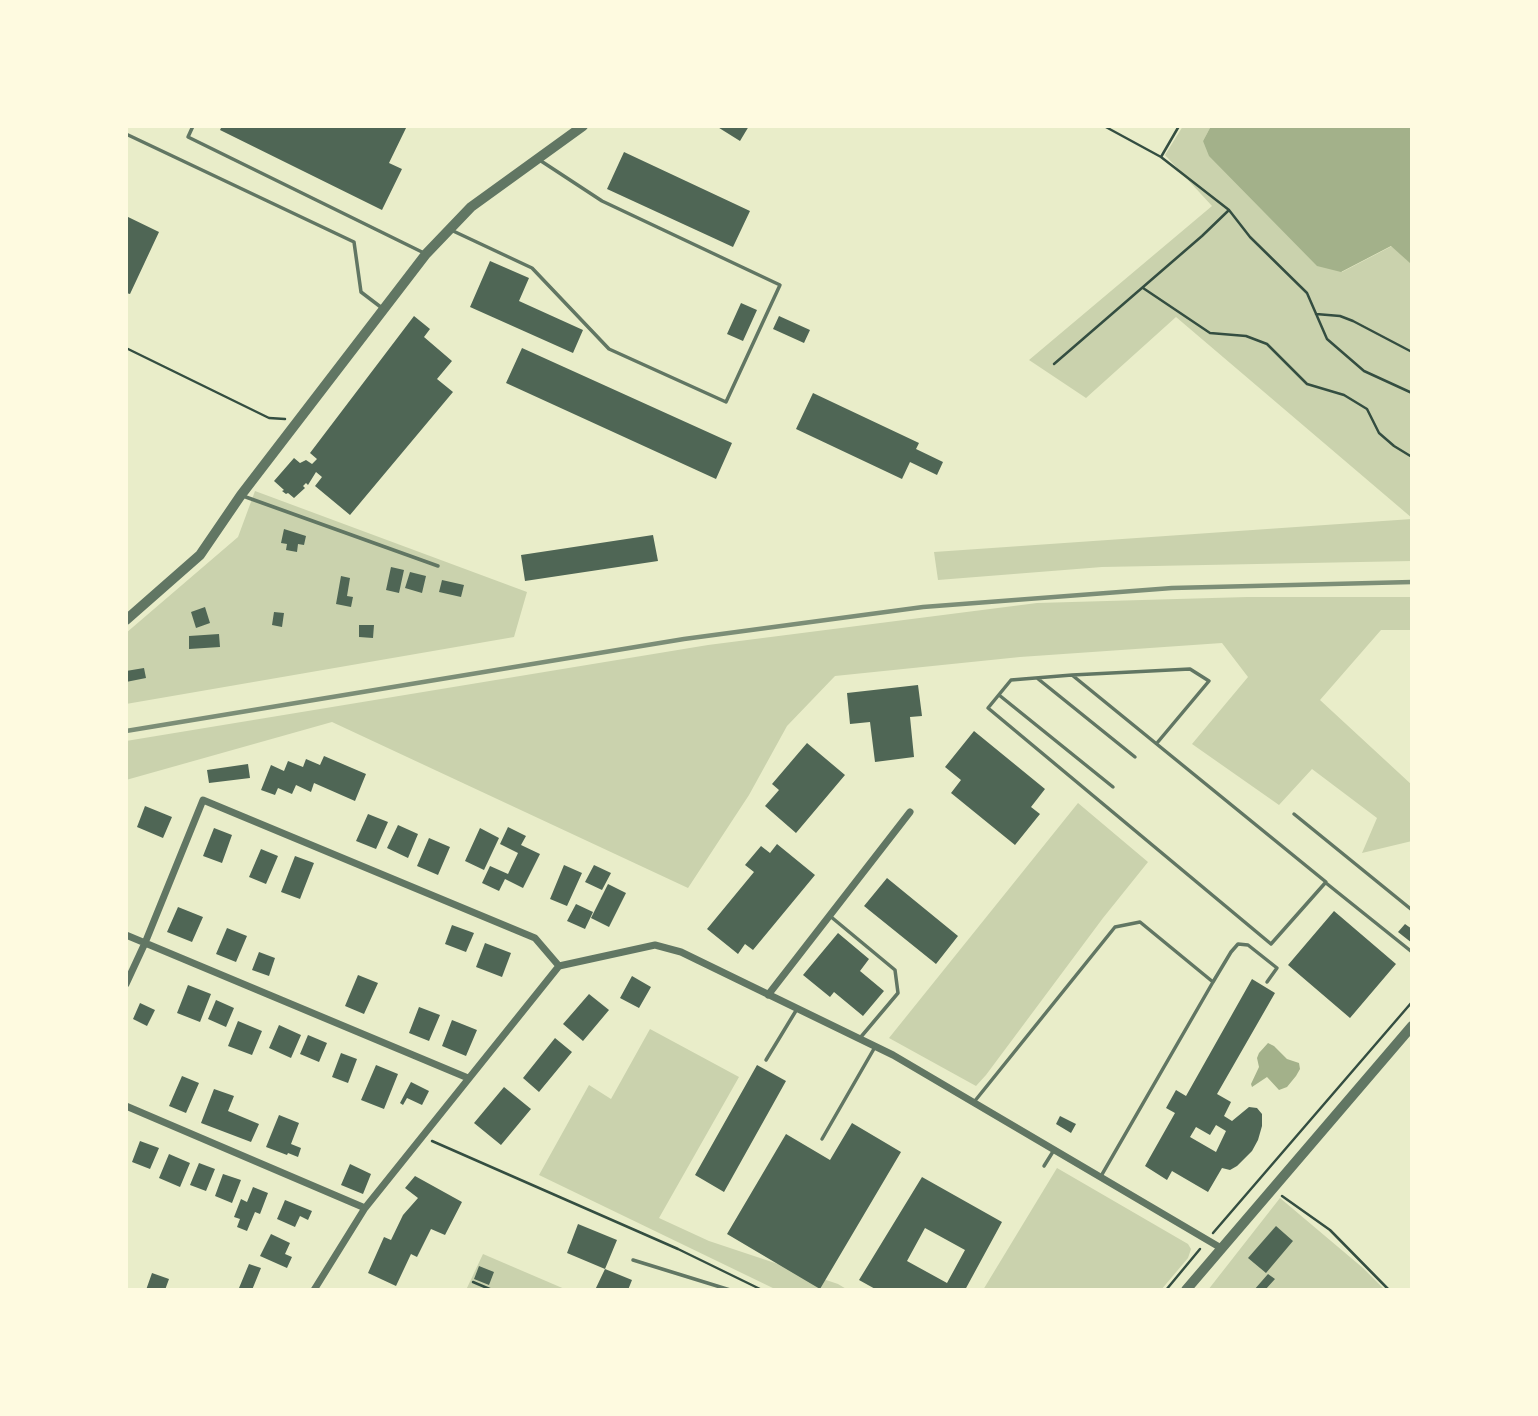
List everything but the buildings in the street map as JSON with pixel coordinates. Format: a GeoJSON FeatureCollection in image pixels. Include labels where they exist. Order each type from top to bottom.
{"type":"FeatureCollection","features":[{"type":"Feature","properties":{"kind":"street"},"geometry":{"type":"LineString","coordinates":[[126,620],[200,555],[242,495],[426,254],[449,229],[471,207],[583,126]]}},
{"type":"Feature","properties":{"kind":"street"},"geometry":{"type":"LineString","coordinates":[[126,984],[203,800],[535,938],[559,967]]}},
{"type":"Feature","properties":{"kind":"street"},"geometry":{"type":"LineString","coordinates":[[768,995],[910,812]]}},
{"type":"Feature","properties":{"kind":"street"},"geometry":{"type":"LineString","coordinates":[[126,935],[468,1079]]}},
{"type":"Feature","properties":{"kind":"street"},"geometry":{"type":"LineString","coordinates":[[314,1290],[365,1208],[559,967],[655,945],[681,952],[875,1046],[1220,1248]]}},
{"type":"Feature","properties":{"kind":"street"},"geometry":{"type":"LineString","coordinates":[[1186,1290],[1412,1026]]}},
{"type":"Feature","properties":{"kind":"street"},"geometry":{"type":"LineString","coordinates":[[126,1106],[365,1208]]}},
{"type":"Feature","properties":{"kind":"lane"},"geometry":{"type":"LineString","coordinates":[[193,126],[188,137],[426,254]]}},
{"type":"Feature","properties":{"kind":"lane"},"geometry":{"type":"LineString","coordinates":[[126,134],[354,242],[361,292],[384,309]]}},
{"type":"Feature","properties":{"kind":"lane"},"geometry":{"type":"LineString","coordinates":[[449,229],[532,268],[609,349],[726,402],[780,285],[602,201],[537,159]]}},
{"type":"Feature","properties":{"kind":"lane"},"geometry":{"type":"LineString","coordinates":[[242,495],[439,566]]}},
{"type":"Feature","properties":{"kind":"lane"},"geometry":{"type":"LineString","coordinates":[[1157,743],[1209,681],[1190,669],[1011,680],[988,708],[1271,944],[1326,882]]}},
{"type":"Feature","properties":{"kind":"lane"},"geometry":{"type":"LineString","coordinates":[[1072,675],[1412,952]]}},
{"type":"Feature","properties":{"kind":"lane"},"geometry":{"type":"LineString","coordinates":[[1036,677],[1135,757]]}},
{"type":"Feature","properties":{"kind":"lane"},"geometry":{"type":"LineString","coordinates":[[999,695],[1113,787]]}},
{"type":"Feature","properties":{"kind":"lane"},"geometry":{"type":"LineString","coordinates":[[1294,814],[1412,910]]}},
{"type":"Feature","properties":{"kind":"lane"},"geometry":{"type":"LineString","coordinates":[[828,915],[895,970],[898,993],[859,1039]]}},
{"type":"Feature","properties":{"kind":"lane"},"geometry":{"type":"LineString","coordinates":[[974,1102],[1115,927],[1140,922],[1213,982]]}},
{"type":"Feature","properties":{"kind":"lane"},"geometry":{"type":"LineString","coordinates":[[1100,1178],[1213,982],[1238,944],[1248,945],[1277,968],[1267,982]]}},
{"type":"Feature","properties":{"kind":"lane"},"geometry":{"type":"LineString","coordinates":[[766,1060],[797,1009]]}},
{"type":"Feature","properties":{"kind":"lane"},"geometry":{"type":"LineString","coordinates":[[822,1139],[875,1046]]}},
{"type":"Feature","properties":{"kind":"lane"},"geometry":{"type":"LineString","coordinates":[[1044,1166],[1055,1150]]}},
{"type":"Feature","properties":{"kind":"lane"},"geometry":{"type":"LineString","coordinates":[[633,1259],[730,1290]]}},
{"type":"Feature","properties":{"kind":"path"},"geometry":{"type":"LineString","coordinates":[[1104,126],[1161,157],[1229,210],[1250,237],[1307,293],[1327,339],[1364,372],[1412,393]]}},
{"type":"Feature","properties":{"kind":"path"},"geometry":{"type":"LineString","coordinates":[[1161,157],[1178,126]]}},
{"type":"Feature","properties":{"kind":"path"},"geometry":{"type":"LineString","coordinates":[[1054,364],[1229,210]]}},
{"type":"Feature","properties":{"kind":"path"},"geometry":{"type":"LineString","coordinates":[[1143,288],[1210,333],[1246,336],[1268,344],[1307,384],[1344,395],[1367,409],[1379,433],[1412,457]]}},
{"type":"Feature","properties":{"kind":"path"},"geometry":{"type":"LineString","coordinates":[[1316,314],[1340,316],[1353,321],[1412,352]]}},
{"type":"Feature","properties":{"kind":"path"},"geometry":{"type":"LineString","coordinates":[[126,348],[269,418],[300,420]]}},
{"type":"Feature","properties":{"kind":"path"},"geometry":{"type":"LineString","coordinates":[[1216,1230],[1412,1002]]}},
{"type":"Feature","properties":{"kind":"path"},"geometry":{"type":"LineString","coordinates":[[422,1137],[678,1249],[762,1290]]}},
{"type":"Feature","properties":{"kind":"path"},"geometry":{"type":"LineString","coordinates":[[1273,1189],[1330,1230],[1389,1290]]}},
{"type":"Feature","properties":{"kind":"path"},"geometry":{"type":"LineString","coordinates":[[1166,1290],[1199,1249]]}},
{"type":"Feature","properties":{"kind":"path"},"geometry":{"type":"LineString","coordinates":[[473,1282],[492,1290]]}},
{"type":"Feature","properties":{"kind":"shaded area"},"geometry":{"type":"Polygon","coordinates":[[[1183,126],[1211,126],[1203,141],[1342,272],[1392,246],[1412,265],[1412,518],[1176,317],[1086,398],[1029,360],[1212,206],[1165,155],[1183,126]]]}},
{"type":"Feature","properties":{"kind":"shaded area"},"geometry":{"type":"Polygon","coordinates":[[[1211,126],[1412,126],[1412,265],[1391,246],[1341,272],[1317,266],[1209,156],[1203,141],[1211,126]]]}},
{"type":"Feature","properties":{"kind":"shaded area"},"geometry":{"type":"Polygon","coordinates":[[[255,491],[527,592],[514,637],[126,704],[126,633],[238,537],[255,491]]]}},
{"type":"Feature","properties":{"kind":"shaded area"},"geometry":{"type":"Polygon","coordinates":[[[1412,519],[1412,561],[1102,567],[938,580],[934,552],[1412,519]]]}},
{"type":"Feature","properties":{"kind":"shaded area"},"geometry":{"type":"Polygon","coordinates":[[[1247,597],[1412,597],[1412,630],[1381,630],[1320,700],[1412,785],[1412,841],[1362,853],[1377,818],[1312,769],[1279,805],[1192,744],[1248,677],[1222,643],[1020,657],[835,676],[787,726],[749,795],[688,888],[332,722],[126,780],[126,741],[708,645],[1037,603],[1247,597]]]}},
{"type":"Feature","properties":{"kind":"shaded area"},"geometry":{"type":"Polygon","coordinates":[[[1078,803],[1148,862],[986,1075],[976,1086],[889,1038],[1078,803]]]}},
{"type":"Feature","properties":{"kind":"shaded area"},"geometry":{"type":"Polygon","coordinates":[[[650,1029],[739,1077],[659,1218],[709,1241],[838,1284],[848,1290],[777,1290],[539,1175],[589,1085],[611,1099],[650,1029]]]}},
{"type":"Feature","properties":{"kind":"shaded area"},"geometry":{"type":"Polygon","coordinates":[[[1268,1043],[1287,1059],[1299,1063],[1300,1069],[1296,1076],[1287,1087],[1279,1090],[1267,1077],[1252,1087],[1251,1084],[1259,1067],[1259,1053],[1268,1043]]]}},
{"type":"Feature","properties":{"kind":"shaded area"},"geometry":{"type":"Polygon","coordinates":[[[1057,1168],[1188,1244],[1191,1249],[1188,1258],[1161,1290],[983,1290],[1057,1168]]]}},
{"type":"Feature","properties":{"kind":"shaded area"},"geometry":{"type":"Polygon","coordinates":[[[1280,1198],[1363,1268],[1385,1290],[1208,1290],[1280,1198]]]}},
{"type":"Feature","properties":{"kind":"shaded area"},"geometry":{"type":"Polygon","coordinates":[[[483,1254],[567,1290],[466,1290],[483,1254]]]}},
{"type":"Feature","properties":{"kind":"railway"},"geometry":{"type":"LineString","coordinates":[[126,731],[684,639],[923,607],[1172,588],[1412,582]]}}]}
